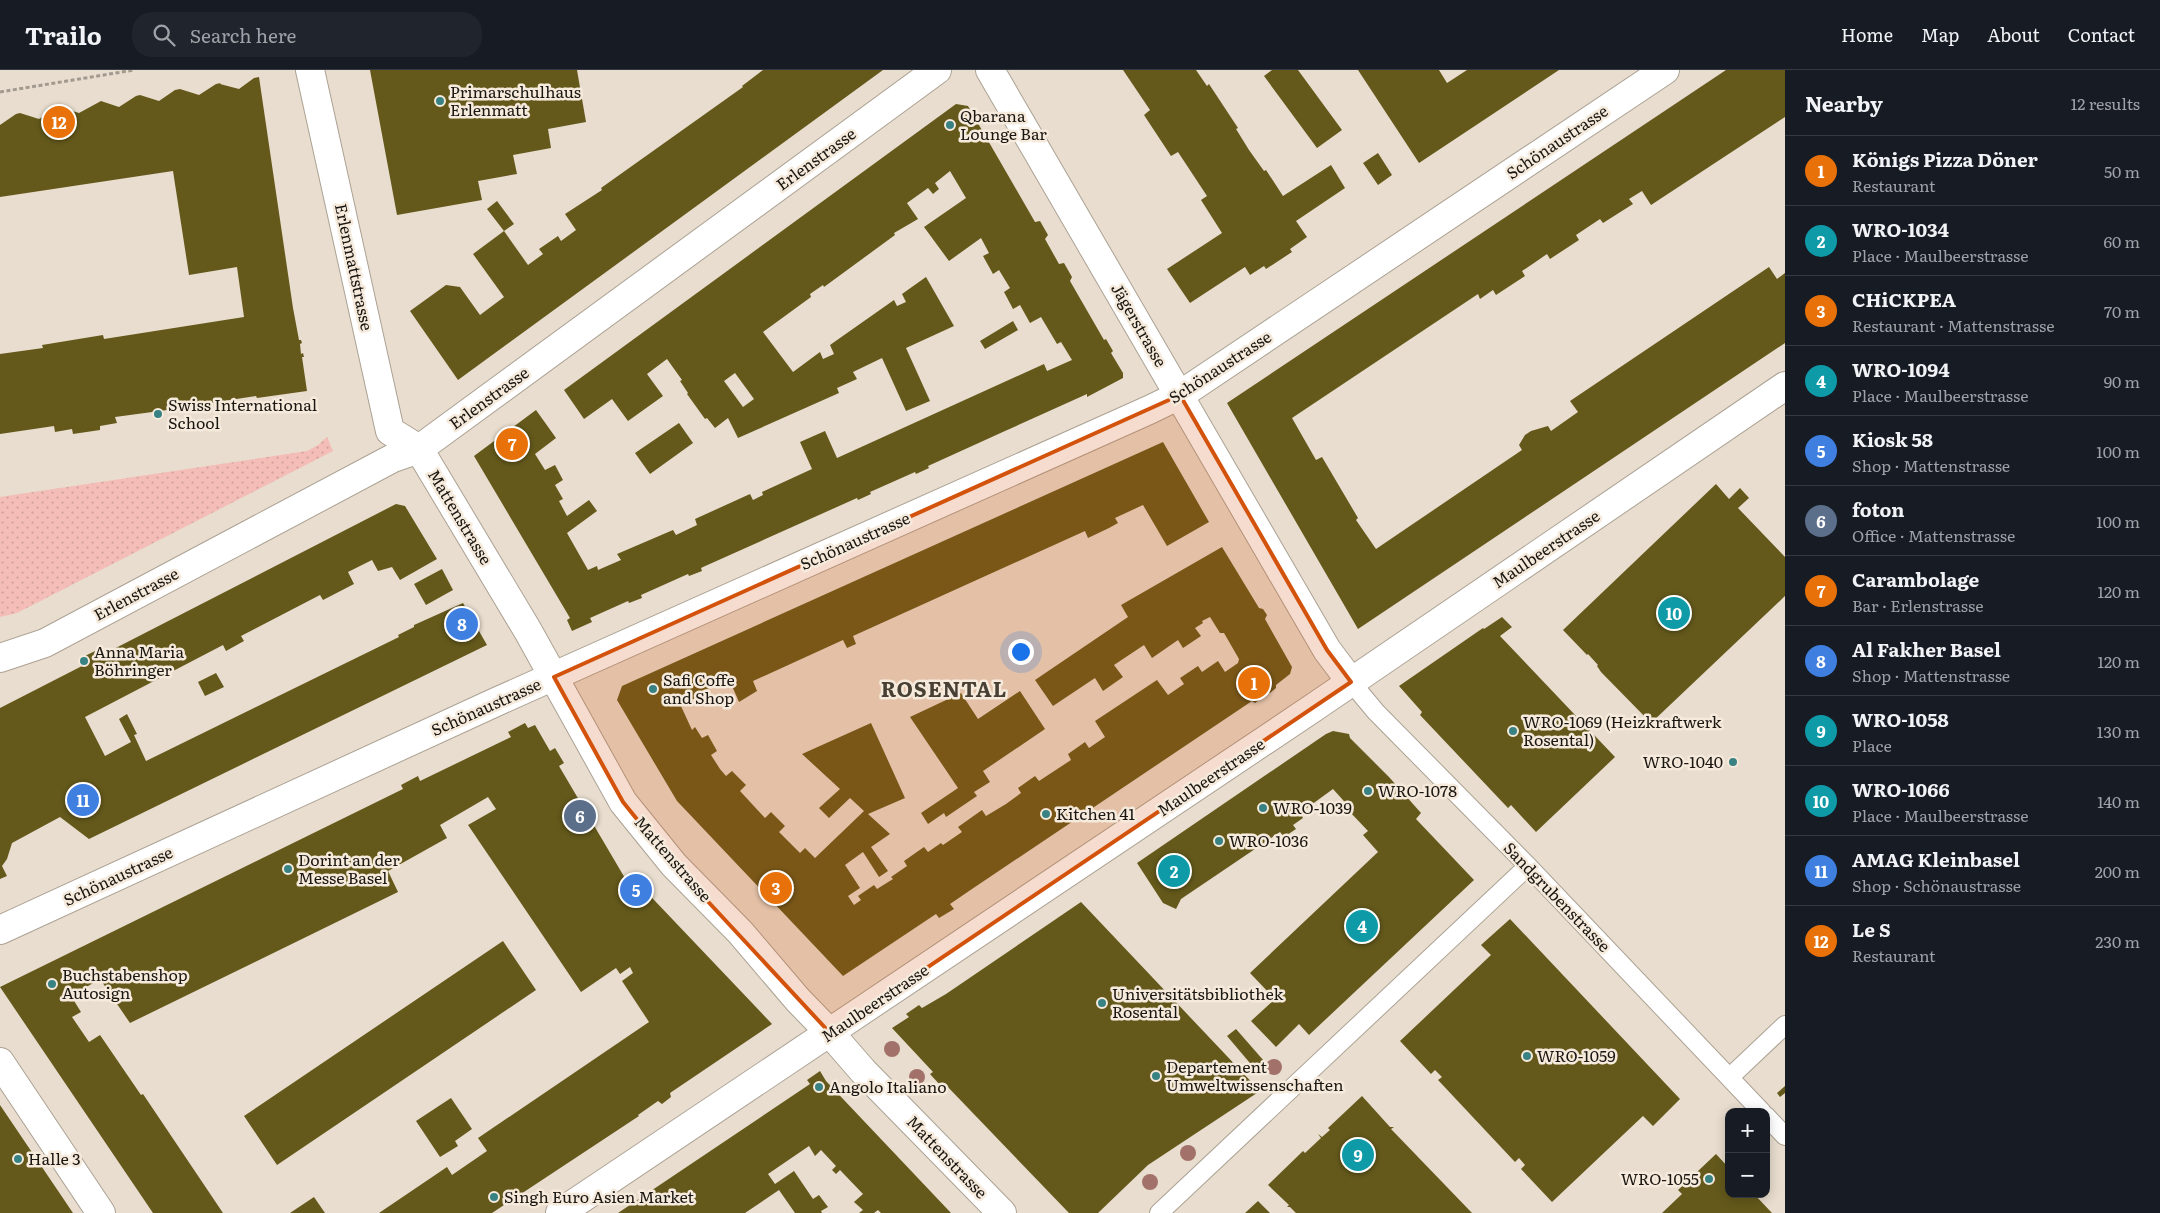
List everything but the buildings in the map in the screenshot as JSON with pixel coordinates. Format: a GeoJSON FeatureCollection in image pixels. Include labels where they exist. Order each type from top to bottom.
{"type":"FeatureCollection","features":[{"type":"Feature","properties":{"kind":"street","name":"Erlenmattstrasse"},"geometry":{"type":"LineString","coordinates":[[310,70],[390,431],[419,449]]}},
{"type":"Feature","properties":{"kind":"street","name":"Erlenstrasse"},"geometry":{"type":"LineString","coordinates":[[0,658],[45,643],[393,458],[419,449],[937,70]]}},
{"type":"Feature","properties":{"kind":"street","name":"Jägerstrasse"},"geometry":{"type":"LineString","coordinates":[[990,70],[1327,650],[1351,682]]}},
{"type":"Feature","properties":{"kind":"street","name":"Schönaustrasse"},"geometry":{"type":"LineString","coordinates":[[0,930],[554,677],[1180,395],[1665,70]]}},
{"type":"Feature","properties":{"kind":"street","name":"Maulbeerstrasse"},"geometry":{"type":"LineString","coordinates":[[560,1213],[1351,682],[1785,386]]}},
{"type":"Feature","properties":{"kind":"street","name":"Mattenstrasse"},"geometry":{"type":"LineString","coordinates":[[419,449],[554,677],[623,802],[674,864],[740,932],[798,1000],[863,1071],[1002,1213]]}},
{"type":"Feature","properties":{"kind":"street"},"geometry":{"type":"LineString","coordinates":[[0,1062],[101,1213]]}},
{"type":"Feature","properties":{"kind":"lane","name":"Sandgrubenstrasse"},"geometry":{"type":"LineString","coordinates":[[1351,682],[1376,712],[1528,866],[1758,1108]]}},
{"type":"Feature","properties":{"kind":"lane"},"geometry":{"type":"LineString","coordinates":[[1159,1213],[1528,866]]}},
{"type":"Feature","properties":{"kind":"lane"},"geometry":{"type":"LineString","coordinates":[[1730,1078],[1785,1025]]}},
{"type":"Feature","properties":{"kind":"lane"},"geometry":{"type":"LineString","coordinates":[[1770,1120],[1785,1136]]}},
{"type":"Feature","properties":{"kind":"path"},"geometry":{"type":"LineString","coordinates":[[0,92],[134,70]]}},
{"type":"Feature","properties":{"kind":"highlighted area"},"geometry":{"type":"Polygon","coordinates":[[[1180,395],[1327,650],[1351,682],[830,1033],[674,865],[623,802],[554,677],[1180,395]]]}},
{"type":"Feature","properties":{"kind":"shaded area"},"geometry":{"type":"Polygon","coordinates":[[[327,437],[333,451],[17,613],[0,617],[0,497],[307,451],[327,437]]]}},
{"type":"Feature","properties":{"kind":"place","name":"Primarschulhaus Erlenmatt"},"geometry":{"type":"Point","coordinates":[440,101]}},
{"type":"Feature","properties":{"kind":"place","name":"Le S"},"geometry":{"type":"Point","coordinates":[59,122]}},
{"type":"Feature","properties":{"kind":"place","name":"Qbarana Lounge Bar"},"geometry":{"type":"Point","coordinates":[950,125]}},
{"type":"Feature","properties":{"kind":"place","name":"Swiss International School"},"geometry":{"type":"Point","coordinates":[158,414]}},
{"type":"Feature","properties":{"kind":"place","name":"Carambolage"},"geometry":{"type":"Point","coordinates":[512,444]}},
{"type":"Feature","properties":{"kind":"place","name":"WRO-1066"},"geometry":{"type":"Point","coordinates":[1674,613]}},
{"type":"Feature","properties":{"kind":"place","name":"Al Fakher Basel"},"geometry":{"type":"Point","coordinates":[462,624]}},
{"type":"Feature","properties":{"kind":"place","name":"Anna Maria Böhringer"},"geometry":{"type":"Point","coordinates":[84,661]}},
{"type":"Feature","properties":{"kind":"place","name":"Königs Pizza Döner"},"geometry":{"type":"Point","coordinates":[1254,683]}},
{"type":"Feature","properties":{"kind":"place","name":"Safi Coffe and Shop"},"geometry":{"type":"Point","coordinates":[653,689]}},
{"type":"Feature","properties":{"kind":"place","name":"WRO-1069 (Heizkraftwerk Rosental)"},"geometry":{"type":"Point","coordinates":[1513,731]}},
{"type":"Feature","properties":{"kind":"place","name":"WRO-1040"},"geometry":{"type":"Point","coordinates":[1733,762]}},
{"type":"Feature","properties":{"kind":"place","name":"WRO-1078"},"geometry":{"type":"Point","coordinates":[1368,791]}},
{"type":"Feature","properties":{"kind":"place","name":"AMAG Kleinbasel"},"geometry":{"type":"Point","coordinates":[83,800]}},
{"type":"Feature","properties":{"kind":"place","name":"WRO-1039"},"geometry":{"type":"Point","coordinates":[1263,808]}},
{"type":"Feature","properties":{"kind":"place","name":"Kitchen 41"},"geometry":{"type":"Point","coordinates":[1046,814]}},
{"type":"Feature","properties":{"kind":"place","name":"foton"},"geometry":{"type":"Point","coordinates":[580,816]}},
{"type":"Feature","properties":{"kind":"place","name":"WRO-1036"},"geometry":{"type":"Point","coordinates":[1219,841]}},
{"type":"Feature","properties":{"kind":"place","name":"Dorint an der Messe Basel"},"geometry":{"type":"Point","coordinates":[288,869]}},
{"type":"Feature","properties":{"kind":"place","name":"WRO-1034"},"geometry":{"type":"Point","coordinates":[1174,871]}},
{"type":"Feature","properties":{"kind":"place","name":"CHiCKPEA"},"geometry":{"type":"Point","coordinates":[776,888]}},
{"type":"Feature","properties":{"kind":"place","name":"Kiosk 58"},"geometry":{"type":"Point","coordinates":[636,890]}},
{"type":"Feature","properties":{"kind":"place","name":"WRO-1094"},"geometry":{"type":"Point","coordinates":[1362,926]}},
{"type":"Feature","properties":{"kind":"place","name":"Buchstabenshop Autosign"},"geometry":{"type":"Point","coordinates":[52,984]}},
{"type":"Feature","properties":{"kind":"place","name":"Universitätsbibliothek Rosental"},"geometry":{"type":"Point","coordinates":[1102,1003]}},
{"type":"Feature","properties":{"kind":"place","name":"WRO-1059"},"geometry":{"type":"Point","coordinates":[1527,1056]}},
{"type":"Feature","properties":{"kind":"place","name":"Departement Umweltwissenschaften"},"geometry":{"type":"Point","coordinates":[1156,1076]}},
{"type":"Feature","properties":{"kind":"place","name":"Angolo Italiano"},"geometry":{"type":"Point","coordinates":[819,1087]}},
{"type":"Feature","properties":{"kind":"place","name":"WRO-1058"},"geometry":{"type":"Point","coordinates":[1358,1155]}},
{"type":"Feature","properties":{"kind":"place","name":"Halle 3"},"geometry":{"type":"Point","coordinates":[18,1159]}},
{"type":"Feature","properties":{"kind":"place","name":"WRO-1055"},"geometry":{"type":"Point","coordinates":[1709,1179]}},
{"type":"Feature","properties":{"kind":"place","name":"Singh Euro Asien Market"},"geometry":{"type":"Point","coordinates":[494,1197]}},
{"type":"Feature","properties":{"kind":"district","name":"ROSENTAL"},"geometry":{"type":"Point","coordinates":[944,690]}}]}
